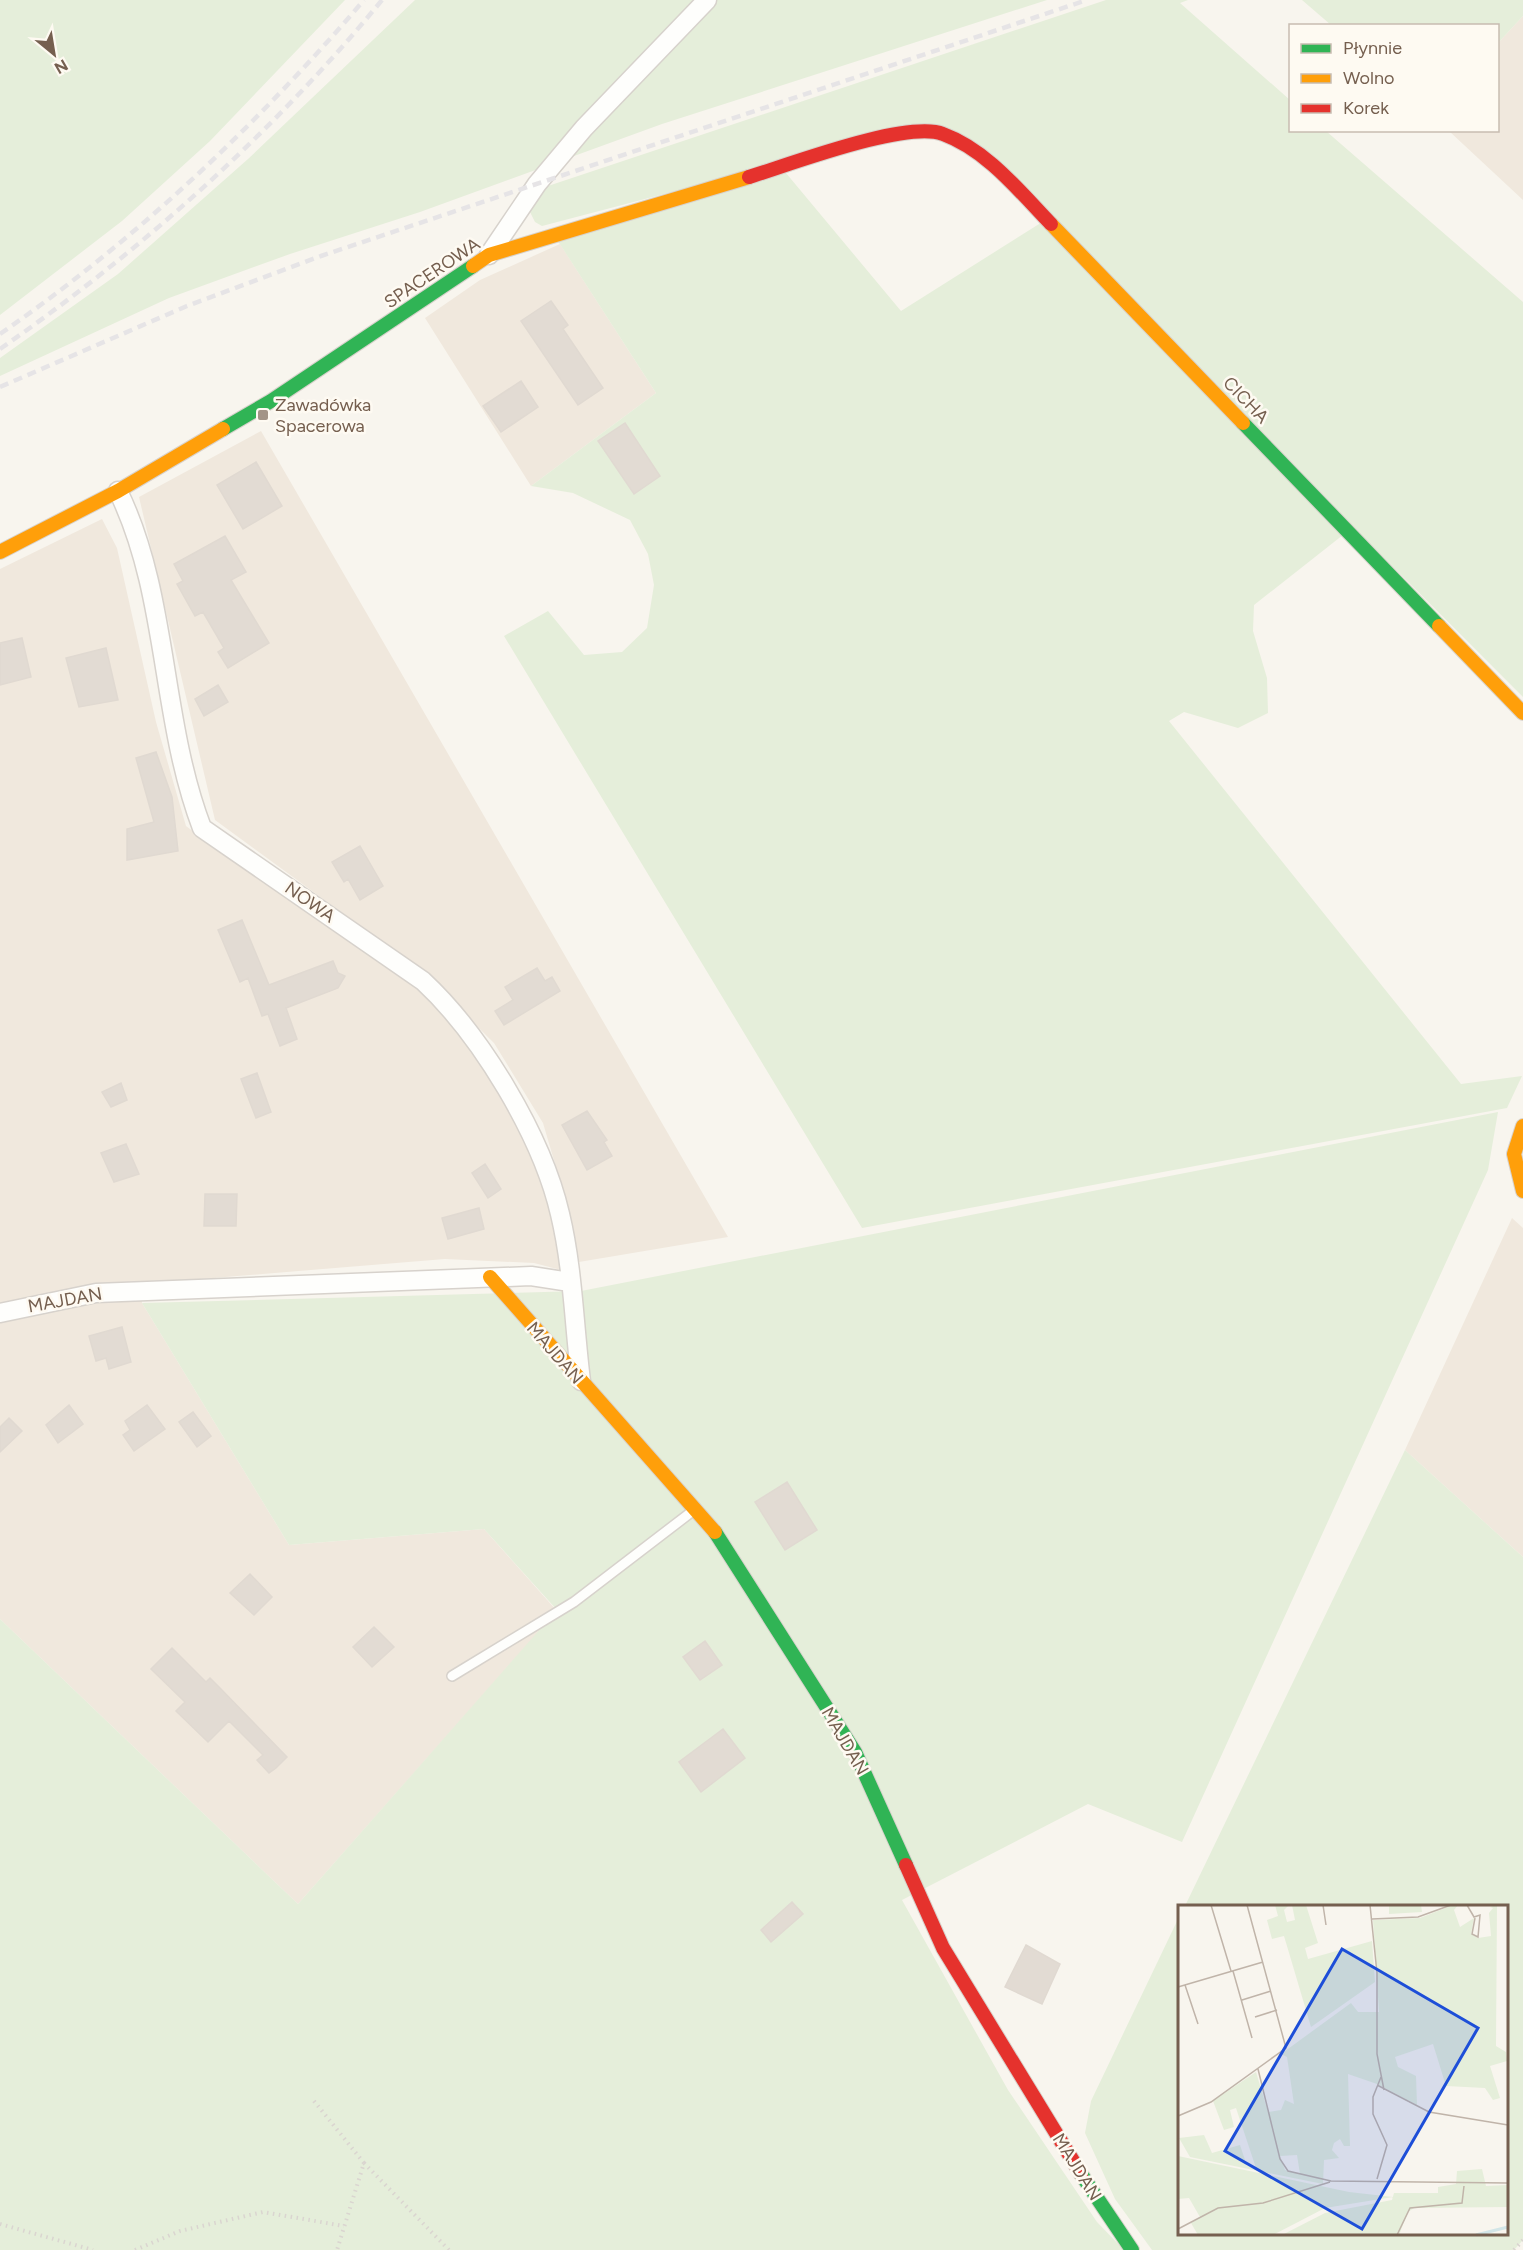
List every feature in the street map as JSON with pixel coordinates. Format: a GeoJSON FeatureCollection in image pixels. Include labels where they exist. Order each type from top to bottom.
{"type":"FeatureCollection","features":[{"type":"Feature","properties":{"kind":"street"},"geometry":{"type":"LineString","coordinates":[[489,255],[537,184],[584,128],[707,0]]}},
{"type":"Feature","properties":{"kind":"street","name":"SPACEROWA"},"geometry":{"type":"LineString","coordinates":[[0,552],[118,491],[335,361],[489,255],[896,133],[929,130]]}},
{"type":"Feature","properties":{"kind":"street","name":"CICHA"},"geometry":{"type":"LineString","coordinates":[[929,130],[960,142],[992,165],[1021,193],[1523,713]]}},
{"type":"Feature","properties":{"kind":"street","name":"NOWA"},"geometry":{"type":"LineString","coordinates":[[118,491],[146,561],[178,750],[187,788],[202,828],[423,981],[444,1001],[513,1102],[545,1166],[560,1212],[581,1383]]}},
{"type":"Feature","properties":{"kind":"street"},"geometry":{"type":"LineString","coordinates":[[1523,1126],[1514,1154],[1523,1191]]}},
{"type":"Feature","properties":{"kind":"street","name":"MAJDAN"},"geometry":{"type":"LineString","coordinates":[[0,1313],[96,1293],[531,1276],[570,1282]]}},
{"type":"Feature","properties":{"kind":"street","name":"MAJDAN"},"geometry":{"type":"LineString","coordinates":[[490,1277],[581,1383],[696,1509],[724,1544],[855,1752],[943,1948],[1111,2222],[1132,2250]]}},
{"type":"Feature","properties":{"kind":"lane"},"geometry":{"type":"LineString","coordinates":[[452,1676],[574,1602],[696,1509]]}},
{"type":"Feature","properties":{"kind":"path"},"geometry":{"type":"LineString","coordinates":[[314,2101],[364,2163],[449,2250]]}},
{"type":"Feature","properties":{"kind":"path"},"geometry":{"type":"LineString","coordinates":[[337,2250],[364,2163]]}},
{"type":"Feature","properties":{"kind":"path"},"geometry":{"type":"LineString","coordinates":[[135,2250],[180,2231],[263,2212],[344,2226]]}},
{"type":"Feature","properties":{"kind":"path"},"geometry":{"type":"LineString","coordinates":[[0,2224],[93,2250]]}},
{"type":"Feature","properties":{"kind":"path"},"geometry":{"type":"LineString","coordinates":[[1514,2250],[1523,2240]]}},
{"type":"Feature","properties":{"kind":"shaded area"},"geometry":{"type":"Polygon","coordinates":[[[1523,16],[1523,200],[1450,132],[1499,132],[1499,42],[1523,16]]]}},
{"type":"Feature","properties":{"kind":"shaded area"},"geometry":{"type":"Polygon","coordinates":[[[560,244],[656,393],[531,486],[425,318],[480,280],[560,244]]]}},
{"type":"Feature","properties":{"kind":"shaded area"},"geometry":{"type":"Polygon","coordinates":[[[261,431],[728,1237],[579,1262],[561,1184],[543,1123],[494,1043],[420,970],[215,820],[139,497],[261,431]]]}},
{"type":"Feature","properties":{"kind":"shaded area"},"geometry":{"type":"Polygon","coordinates":[[[102,519],[117,548],[156,722],[186,826],[222,853],[423,981],[472,1050],[540,1157],[565,1271],[534,1263],[445,1259],[140,1284],[142,1303],[289,1545],[484,1529],[557,1611],[298,1904],[0,1619],[0,569],[102,519]]]}},
{"type":"Feature","properties":{"kind":"shaded area"},"geometry":{"type":"Polygon","coordinates":[[[1512,1218],[1523,1228],[1523,1557],[1405,1450],[1512,1218]]]}},
{"type":"Feature","properties":{"kind":"green space"},"geometry":{"type":"Polygon","coordinates":[[[0,0],[345,0],[210,141],[122,221],[0,315],[0,0]]]}},
{"type":"Feature","properties":{"kind":"green space"},"geometry":{"type":"Polygon","coordinates":[[[415,0],[1047,0],[662,124],[420,212],[290,254],[169,298],[0,376],[0,358],[118,274],[248,159],[415,0]]]}},
{"type":"Feature","properties":{"kind":"green space"},"geometry":{"type":"Polygon","coordinates":[[[1106,0],[1188,0],[1180,3],[1289,99],[1289,132],[1327,132],[1523,302],[1523,697],[1059,232],[1348,531],[1254,605],[1253,631],[1267,678],[1268,713],[1238,728],[1184,712],[1169,721],[1461,1084],[1522,1076],[1507,1108],[862,1228],[504,636],[548,611],[584,655],[622,652],[647,628],[654,585],[648,554],[630,520],[573,493],[531,486],[656,393],[554,235],[781,167],[901,311],[1047,219],[994,166],[978,154],[945,135],[920,130],[896,133],[542,226],[535,222],[530,212],[545,187],[1106,0]]]}},
{"type":"Feature","properties":{"kind":"green space"},"geometry":{"type":"Polygon","coordinates":[[[1302,0],[1523,0],[1523,16],[1499,42],[1499,24],[1330,24],[1302,0]]]}},
{"type":"Feature","properties":{"kind":"green space"},"geometry":{"type":"Polygon","coordinates":[[[1498,1112],[1488,1170],[1182,1842],[1088,1804],[902,1900],[1008,2090],[1097,2222],[1124,2250],[0,2250],[0,1619],[298,1904],[557,1610],[484,1529],[289,1545],[142,1303],[581,1291],[1498,1112]]]}},
{"type":"Feature","properties":{"kind":"green space"},"geometry":{"type":"Polygon","coordinates":[[[1405,1450],[1523,1557],[1523,2240],[1514,2250],[1152,2250],[1115,2199],[1085,2133],[1091,2101],[1178,1919],[1178,2235],[1508,2235],[1508,1905],[1185,1905],[1405,1450]]]}},
{"type":"Feature","properties":{"kind":"building"},"geometry":{"type":"Polygon","coordinates":[[[551,301],[568,325],[563,329],[603,388],[578,405],[521,321],[551,301]]]}},
{"type":"Feature","properties":{"kind":"building"},"geometry":{"type":"Polygon","coordinates":[[[521,381],[538,407],[501,432],[483,406],[521,381]]]}},
{"type":"Feature","properties":{"kind":"building"},"geometry":{"type":"Polygon","coordinates":[[[625,423],[660,476],[634,494],[598,441],[625,423]]]}},
{"type":"Feature","properties":{"kind":"building"},"geometry":{"type":"Polygon","coordinates":[[[256,462],[282,506],[243,529],[217,485],[256,462]]]}},
{"type":"Feature","properties":{"kind":"building"},"geometry":{"type":"Polygon","coordinates":[[[225,536],[246,572],[231,580],[269,643],[228,668],[218,652],[224,648],[203,612],[195,616],[177,584],[183,581],[174,564],[225,536]]]}},
{"type":"Feature","properties":{"kind":"building"},"geometry":{"type":"Polygon","coordinates":[[[22,638],[31,677],[0,685],[0,643],[22,638]]]}},
{"type":"Feature","properties":{"kind":"building"},"geometry":{"type":"Polygon","coordinates":[[[106,648],[118,700],[79,707],[66,658],[106,648]]]}},
{"type":"Feature","properties":{"kind":"building"},"geometry":{"type":"Polygon","coordinates":[[[218,685],[228,702],[204,716],[195,699],[218,685]]]}},
{"type":"Feature","properties":{"kind":"building"},"geometry":{"type":"Polygon","coordinates":[[[156,752],[172,797],[178,851],[127,860],[127,829],[154,822],[136,758],[156,752]]]}},
{"type":"Feature","properties":{"kind":"building"},"geometry":{"type":"Polygon","coordinates":[[[360,846],[383,886],[360,900],[348,879],[344,882],[332,862],[360,846]]]}},
{"type":"Feature","properties":{"kind":"building"},"geometry":{"type":"Polygon","coordinates":[[[242,920],[269,985],[333,961],[338,973],[345,976],[338,988],[286,1008],[297,1039],[280,1046],[268,1014],[262,1016],[248,978],[240,982],[218,930],[242,920]]]}},
{"type":"Feature","properties":{"kind":"building"},"geometry":{"type":"Polygon","coordinates":[[[537,968],[545,981],[552,977],[560,991],[504,1025],[495,1011],[513,1000],[505,987],[537,968]]]}},
{"type":"Feature","properties":{"kind":"building"},"geometry":{"type":"Polygon","coordinates":[[[257,1073],[271,1112],[256,1118],[241,1079],[257,1073]]]}},
{"type":"Feature","properties":{"kind":"building"},"geometry":{"type":"Polygon","coordinates":[[[121,1083],[127,1100],[111,1107],[102,1092],[121,1083]]]}},
{"type":"Feature","properties":{"kind":"building"},"geometry":{"type":"Polygon","coordinates":[[[587,1111],[607,1140],[604,1142],[612,1156],[587,1170],[562,1125],[587,1111]]]}},
{"type":"Feature","properties":{"kind":"building"},"geometry":{"type":"Polygon","coordinates":[[[126,1144],[139,1174],[114,1182],[101,1153],[126,1144]]]}},
{"type":"Feature","properties":{"kind":"building"},"geometry":{"type":"Polygon","coordinates":[[[485,1164],[501,1189],[488,1198],[472,1173],[485,1164]]]}},
{"type":"Feature","properties":{"kind":"building"},"geometry":{"type":"Polygon","coordinates":[[[205,1194],[237,1194],[236,1226],[204,1226],[205,1194]]]}},
{"type":"Feature","properties":{"kind":"building"},"geometry":{"type":"Polygon","coordinates":[[[479,1208],[484,1229],[448,1239],[442,1218],[479,1208]]]}},
{"type":"Feature","properties":{"kind":"building"},"geometry":{"type":"Polygon","coordinates":[[[122,1327],[131,1362],[109,1369],[106,1358],[96,1361],[89,1336],[122,1327]]]}},
{"type":"Feature","properties":{"kind":"building"},"geometry":{"type":"Polygon","coordinates":[[[69,1405],[83,1424],[58,1443],[46,1425],[69,1405]]]}},
{"type":"Feature","properties":{"kind":"building"},"geometry":{"type":"Polygon","coordinates":[[[147,1405],[165,1429],[134,1451],[123,1435],[130,1430],[125,1421],[147,1405]]]}},
{"type":"Feature","properties":{"kind":"building"},"geometry":{"type":"Polygon","coordinates":[[[193,1412],[211,1436],[197,1447],[179,1422],[193,1412]]]}},
{"type":"Feature","properties":{"kind":"building"},"geometry":{"type":"Polygon","coordinates":[[[9,1418],[22,1431],[0,1452],[0,1427],[9,1418]]]}},
{"type":"Feature","properties":{"kind":"building"},"geometry":{"type":"Polygon","coordinates":[[[787,1482],[817,1530],[785,1550],[755,1502],[787,1482]]]}},
{"type":"Feature","properties":{"kind":"building"},"geometry":{"type":"Polygon","coordinates":[[[250,1574],[272,1597],[254,1615],[230,1593],[250,1574]]]}},
{"type":"Feature","properties":{"kind":"building"},"geometry":{"type":"Polygon","coordinates":[[[374,1627],[394,1647],[372,1667],[353,1647],[374,1627]]]}},
{"type":"Feature","properties":{"kind":"building"},"geometry":{"type":"Polygon","coordinates":[[[705,1641],[722,1665],[700,1680],[683,1657],[705,1641]]]}},
{"type":"Feature","properties":{"kind":"building"},"geometry":{"type":"Polygon","coordinates":[[[172,1648],[206,1682],[210,1678],[287,1757],[276,1768],[269,1773],[257,1760],[263,1755],[229,1721],[208,1742],[176,1711],[185,1702],[151,1669],[172,1648]]]}},
{"type":"Feature","properties":{"kind":"building"},"geometry":{"type":"Polygon","coordinates":[[[723,1729],[745,1758],[701,1792],[679,1762],[723,1729]]]}},
{"type":"Feature","properties":{"kind":"building"},"geometry":{"type":"Polygon","coordinates":[[[792,1902],[803,1914],[771,1942],[761,1930],[792,1902]]]}},
{"type":"Feature","properties":{"kind":"building"},"geometry":{"type":"Polygon","coordinates":[[[1026,1945],[1060,1964],[1042,2004],[1005,1987],[1026,1945]]]}},
{"type":"Feature","properties":{"kind":"railway"},"geometry":{"type":"LineString","coordinates":[[0,334],[99,260],[193,179],[281,92],[364,0]]}},
{"type":"Feature","properties":{"kind":"railway"},"geometry":{"type":"LineString","coordinates":[[0,349],[104,272],[203,188],[296,97],[382,0]]}},
{"type":"Feature","properties":{"kind":"railway"},"geometry":{"type":"LineString","coordinates":[[0,387],[187,306],[321,256],[1087,0]]}},
{"type":"Feature","properties":{"kind":"traffic: fast"},"geometry":{"type":"LineString","coordinates":[[223,429],[271,401],[473,266]]}},
{"type":"Feature","properties":{"kind":"traffic: fast"},"geometry":{"type":"LineString","coordinates":[[1243,423],[1439,626]]}},
{"type":"Feature","properties":{"kind":"traffic: fast"},"geometry":{"type":"LineString","coordinates":[[715,1532],[855,1752],[906,1865]]}},
{"type":"Feature","properties":{"kind":"traffic: fast"},"geometry":{"type":"LineString","coordinates":[[1081,2174],[1132,2250]]}},
{"type":"Feature","properties":{"kind":"traffic: slow"},"geometry":{"type":"LineString","coordinates":[[473,266],[489,255],[749,177]]}},
{"type":"Feature","properties":{"kind":"traffic: slow"},"geometry":{"type":"LineString","coordinates":[[1051,224],[1243,423]]}},
{"type":"Feature","properties":{"kind":"traffic: slow"},"geometry":{"type":"LineString","coordinates":[[0,552],[118,491],[223,429]]}},
{"type":"Feature","properties":{"kind":"traffic: slow"},"geometry":{"type":"LineString","coordinates":[[1439,626],[1523,713]]}},
{"type":"Feature","properties":{"kind":"traffic: slow"},"geometry":{"type":"LineString","coordinates":[[1523,1126],[1514,1154],[1523,1191]]}},
{"type":"Feature","properties":{"kind":"traffic: slow"},"geometry":{"type":"LineString","coordinates":[[490,1277],[715,1532]]}},
{"type":"Feature","properties":{"kind":"traffic: jam"},"geometry":{"type":"LineString","coordinates":[[749,177],[848,145],[903,133],[926,131],[943,134],[974,150],[1002,173],[1051,224]]}},
{"type":"Feature","properties":{"kind":"traffic: jam"},"geometry":{"type":"LineString","coordinates":[[906,1865],[943,1948],[1081,2174]]}},
{"type":"Feature","properties":{"kind":"place","name":"Zawadówka Spacerowa"},"geometry":{"type":"Point","coordinates":[263,415]}}]}
